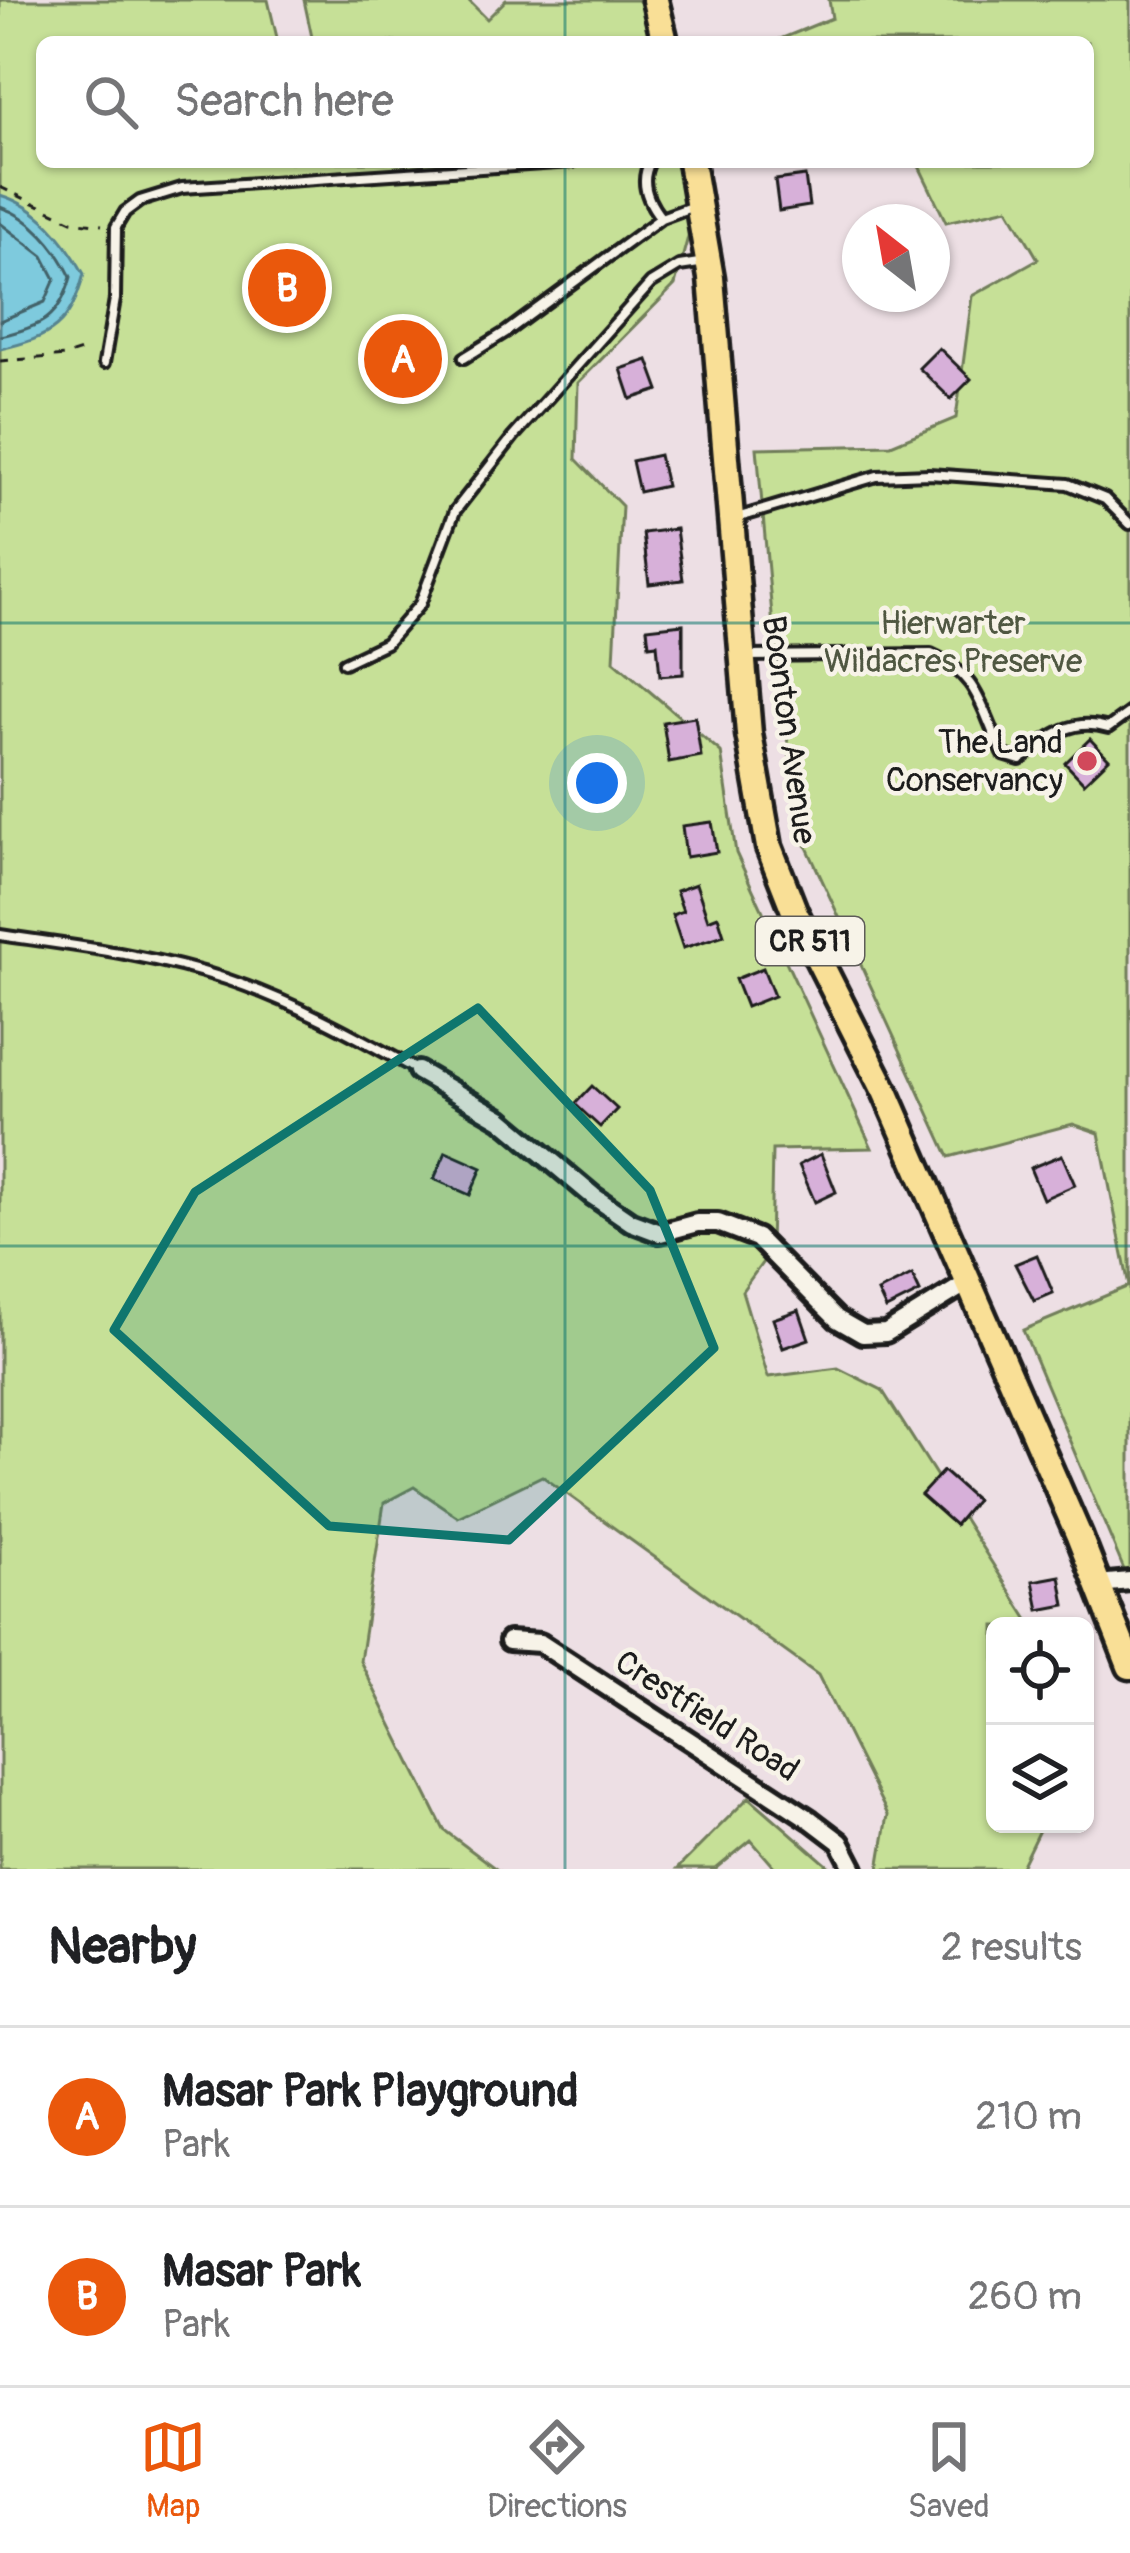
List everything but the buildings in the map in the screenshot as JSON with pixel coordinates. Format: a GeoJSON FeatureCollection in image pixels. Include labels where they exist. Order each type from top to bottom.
{"type":"FeatureCollection","features":[{"type":"Feature","properties":{"kind":"main road"},"geometry":{"type":"LineString","coordinates":[[655,0],[663,36]]}},
{"type":"Feature","properties":{"kind":"main road","name":"Boonton Avenue"},"geometry":{"type":"LineString","coordinates":[[692,168],[695,210],[707,261],[761,817],[778,875],[885,1091],[1130,1666]]}},
{"type":"Feature","properties":{"kind":"street"},"geometry":{"type":"LineString","coordinates":[[418,1071],[500,1119],[631,1222],[660,1233],[718,1223],[758,1238],[837,1319],[862,1334],[886,1333],[968,1283]]}},
{"type":"Feature","properties":{"kind":"street"},"geometry":{"type":"LineString","coordinates":[[1098,1585],[1130,1581]]}},
{"type":"Feature","properties":{"kind":"street","name":"Crestfield Road"},"geometry":{"type":"LineString","coordinates":[[509,1641],[540,1643],[793,1807],[841,1842],[854,1869]]}},
{"type":"Feature","properties":{"kind":"lane"},"geometry":{"type":"LineString","coordinates":[[104,364],[115,299],[116,226],[140,201],[182,188],[482,168]]}},
{"type":"Feature","properties":{"kind":"lane"},"geometry":{"type":"LineString","coordinates":[[647,168],[647,200],[662,218]]}},
{"type":"Feature","properties":{"kind":"lane"},"geometry":{"type":"LineString","coordinates":[[464,358],[662,218],[695,210]]}},
{"type":"Feature","properties":{"kind":"lane"},"geometry":{"type":"LineString","coordinates":[[344,663],[386,643],[420,604],[455,512],[513,437],[651,283],[679,266],[707,261]]}},
{"type":"Feature","properties":{"kind":"lane"},"geometry":{"type":"LineString","coordinates":[[731,520],[877,476],[929,474],[1069,484],[1105,499],[1130,524]]}},
{"type":"Feature","properties":{"kind":"lane"},"geometry":{"type":"LineString","coordinates":[[742,656],[931,654],[955,664],[976,686],[988,726],[1004,755],[1020,760],[1060,731],[1088,721],[1108,728],[1130,712]]}},
{"type":"Feature","properties":{"kind":"lane"},"geometry":{"type":"LineString","coordinates":[[0,934],[121,952],[227,980],[351,1033],[418,1071]]}},
{"type":"Feature","properties":{"kind":"path"},"geometry":{"type":"LineString","coordinates":[[0,187],[72,221],[116,226]]}},
{"type":"Feature","properties":{"kind":"path"},"geometry":{"type":"LineString","coordinates":[[0,361],[66,356],[84,350]]}},
{"type":"Feature","properties":{"kind":"highlighted area"},"geometry":{"type":"Polygon","coordinates":[[[478,1008],[650,1190],[714,1348],[509,1540],[329,1526],[114,1330],[195,1192],[478,1008]]]}},
{"type":"Feature","properties":{"kind":"green space"},"geometry":{"type":"Polygon","coordinates":[[[0,0],[268,0],[277,36],[36,36],[36,168],[681,168],[692,222],[675,285],[578,383],[576,459],[622,506],[614,661],[721,752],[736,853],[872,1148],[772,1150],[770,1252],[742,1291],[768,1377],[838,1368],[882,1390],[1026,1617],[986,1617],[986,1833],[1038,1833],[1020,1869],[879,1869],[888,1815],[818,1675],[542,1476],[458,1517],[414,1487],[384,1503],[360,1661],[444,1830],[496,1869],[0,1869],[0,0]]]}},
{"type":"Feature","properties":{"kind":"green space"},"geometry":{"type":"Polygon","coordinates":[[[304,0],[468,0],[487,19],[506,0],[638,0],[648,11],[654,36],[312,36],[304,0]]]}},
{"type":"Feature","properties":{"kind":"green space","name":"Hierwarter Wildacres Preserve"},"geometry":{"type":"Polygon","coordinates":[[[829,0],[1130,0],[1130,1584],[1023,1330],[1129,1286],[1099,1133],[1073,1124],[949,1157],[801,834],[776,660],[757,448],[891,445],[956,418],[972,296],[1038,259],[1008,208],[950,221],[950,204],[937,204],[920,168],[1094,168],[1094,36],[788,36],[832,18],[829,0]]]}},
{"type":"Feature","properties":{"kind":"green space"},"geometry":{"type":"Polygon","coordinates":[[[749,1797],[832,1869],[776,1869],[751,1840],[716,1869],[677,1869],[749,1797]]]}},
{"type":"Feature","properties":{"kind":"water"},"geometry":{"type":"Polygon","coordinates":[[[0,195],[50,226],[84,274],[72,306],[56,326],[33,340],[0,349],[0,195]]]}},
{"type":"Feature","properties":{"kind":"place","name":"Masar Park"},"geometry":{"type":"Point","coordinates":[287,288]}},
{"type":"Feature","properties":{"kind":"place","name":"Masar Park Playground"},"geometry":{"type":"Point","coordinates":[403,359]}},
{"type":"Feature","properties":{"kind":"place","name":"The Land Conservancy"},"geometry":{"type":"Point","coordinates":[1087,761]}}]}
